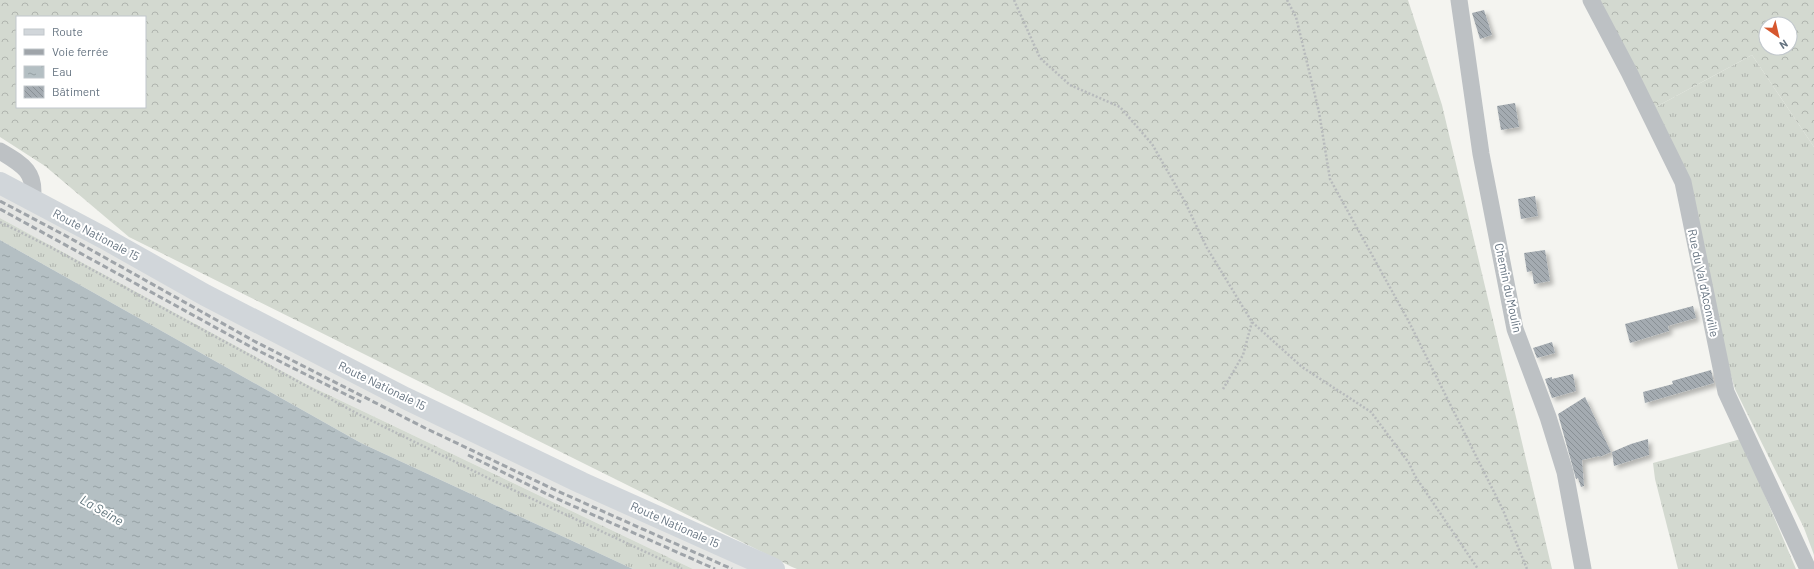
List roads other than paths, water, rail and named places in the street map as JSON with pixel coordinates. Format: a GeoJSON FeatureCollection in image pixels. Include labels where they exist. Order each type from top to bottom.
{"type":"FeatureCollection","features":[{"type":"Feature","properties":{"kind":"main road","name":"Route Nationale 15"},"geometry":{"type":"LineString","coordinates":[[0,183],[104,238],[211,298],[398,395],[582,483],[774,569]]}},
{"type":"Feature","properties":{"kind":"street","name":"Chemin du Moulin"},"geometry":{"type":"LineString","coordinates":[[1459,0],[1481,154],[1515,329],[1548,417],[1565,472],[1583,569]]}},
{"type":"Feature","properties":{"kind":"street","name":"Rue du Val d'Aconville"},"geometry":{"type":"LineString","coordinates":[[1591,0],[1629,72],[1683,182],[1726,392],[1808,569]]}},
{"type":"Feature","properties":{"kind":"street"},"geometry":{"type":"LineString","coordinates":[[0,151],[17,161],[28,171],[33,181],[32,201]]}},
{"type":"Feature","properties":{"kind":"water","name":"La Seine"},"geometry":{"type":"Polygon","coordinates":[[[0,240],[361,443],[633,569],[0,569],[0,240]]]}},
{"type":"Feature","properties":{"kind":"railway"},"geometry":{"type":"LineString","coordinates":[[0,201],[68,237],[254,341],[425,428],[553,489],[732,569]]}},
{"type":"Feature","properties":{"kind":"railway"},"geometry":{"type":"LineString","coordinates":[[0,209],[251,347],[361,402]]}},
{"type":"Feature","properties":{"kind":"railway"},"geometry":{"type":"LineString","coordinates":[[468,455],[553,497],[715,569]]}}]}
